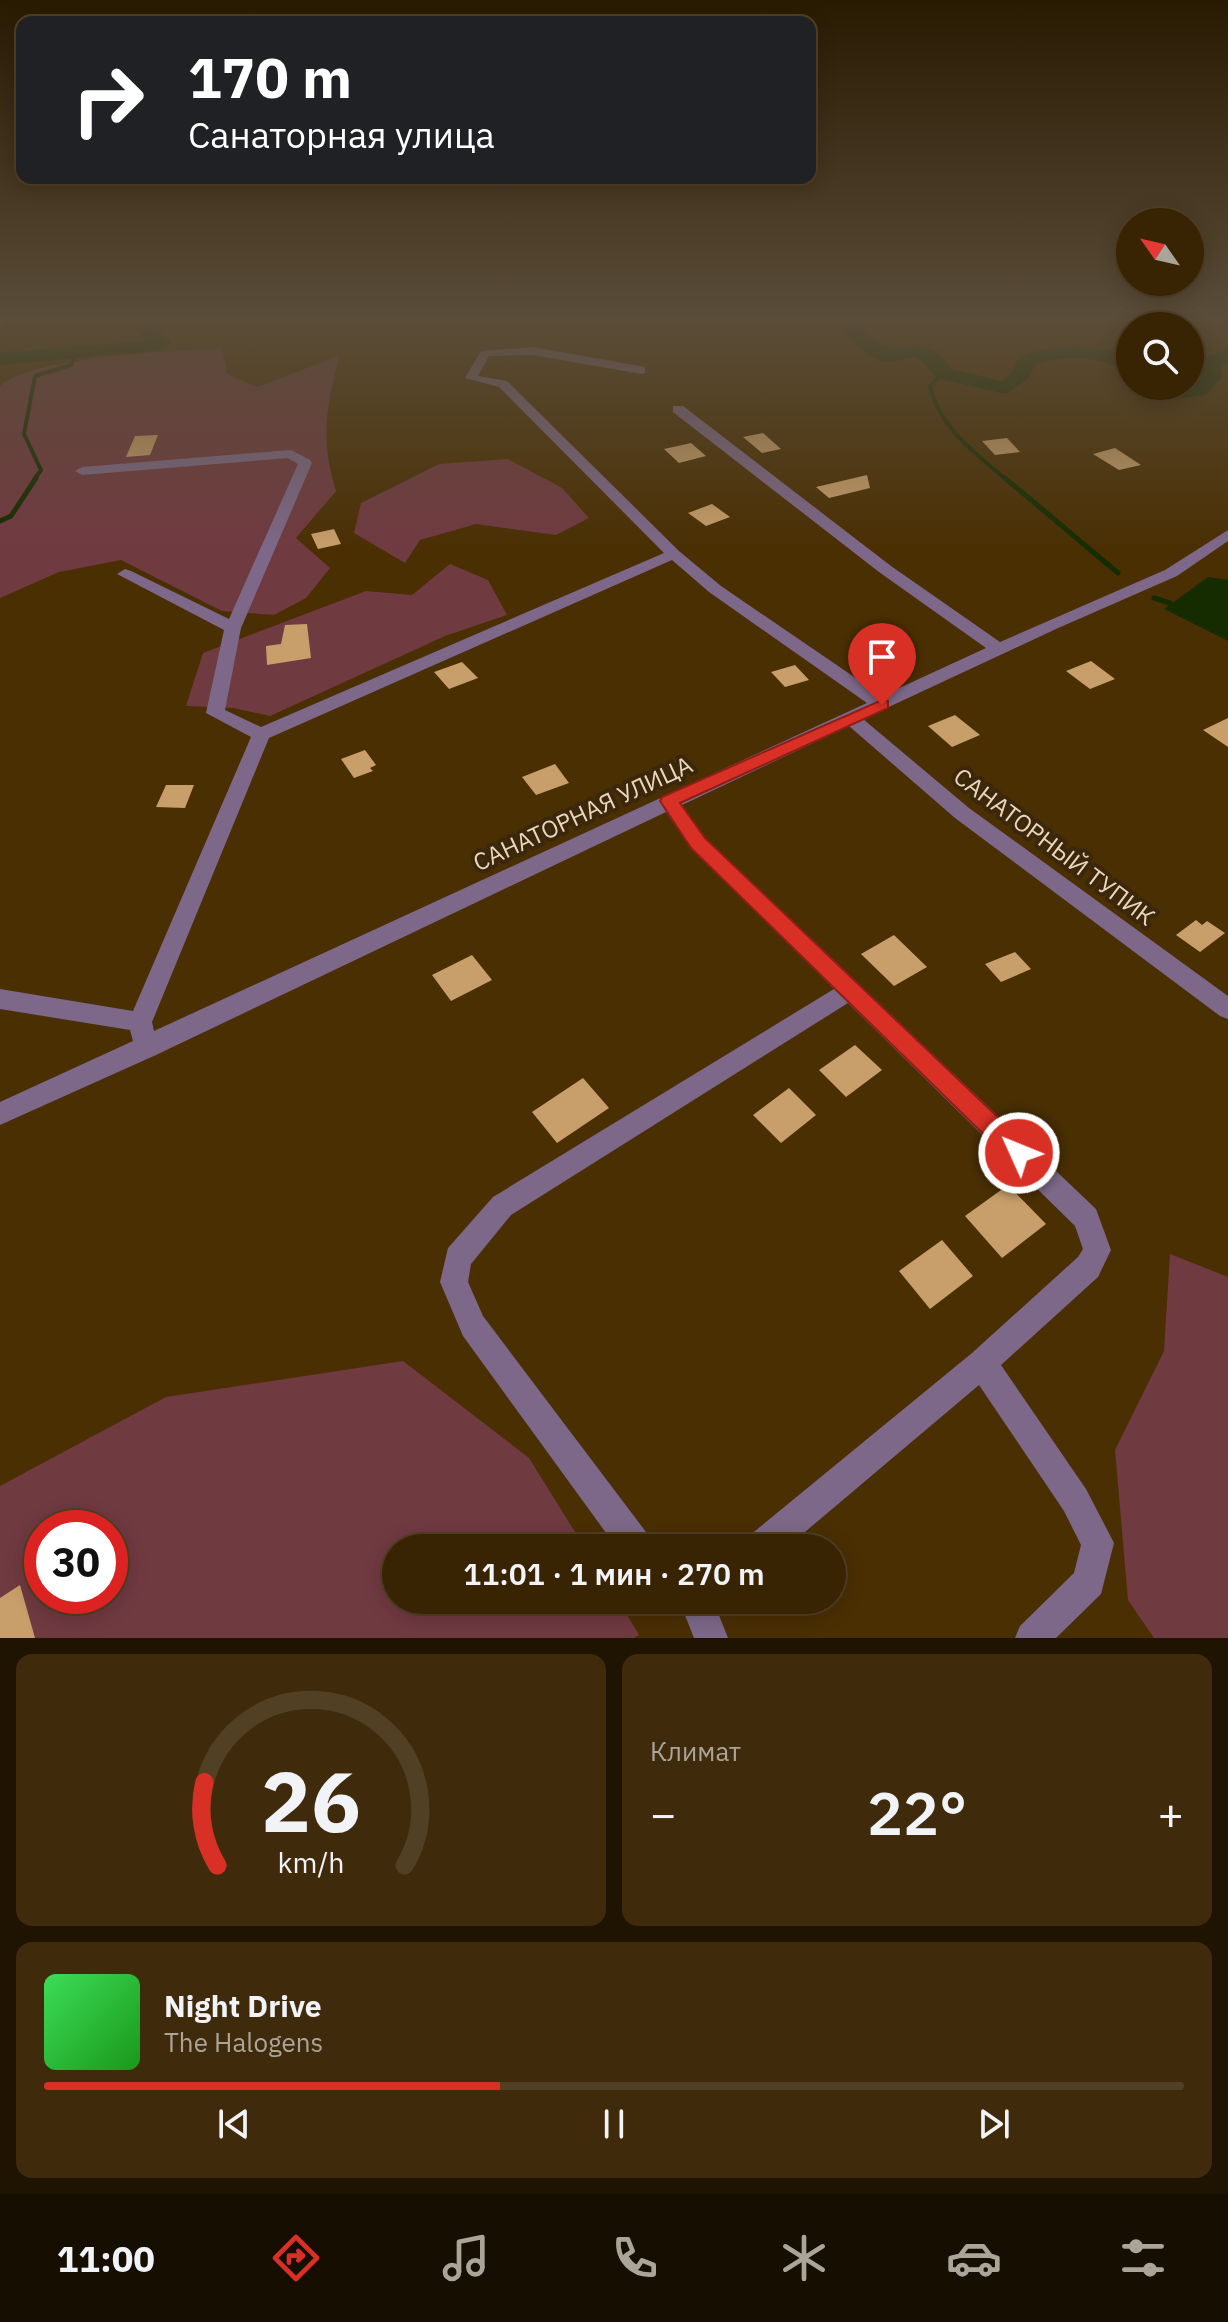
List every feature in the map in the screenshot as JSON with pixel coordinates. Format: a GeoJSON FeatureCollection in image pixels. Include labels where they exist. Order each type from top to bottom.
{"type":"FeatureCollection","features":[{"type":"Feature","properties":{"kind":"street"},"geometry":{"type":"LineString","coordinates":[[515,395],[674,554],[715,589],[882,705]]}},
{"type":"Feature","properties":{"kind":"street"},"geometry":{"type":"LineString","coordinates":[[678,409],[885,569],[1000,650]]}},
{"type":"Feature","properties":{"kind":"street"},"geometry":{"type":"LineString","coordinates":[[82,471],[291,454],[305,463],[233,628],[215,713],[261,734]]}},
{"type":"Feature","properties":{"kind":"street","name":"САНАТОРНАЯ УЛИЦА"},"geometry":{"type":"LineString","coordinates":[[0,1114],[147,1048],[669,801],[1171,573],[1228,534]]}},
{"type":"Feature","properties":{"kind":"street"},"geometry":{"type":"LineString","coordinates":[[147,1048],[140,1022],[261,734],[674,554]]}},
{"type":"Feature","properties":{"kind":"street"},"geometry":{"type":"LineString","coordinates":[[125,574],[233,628]]}},
{"type":"Feature","properties":{"kind":"street","name":"САНАТОРНЫЙ ТУПИК"},"geometry":{"type":"LineString","coordinates":[[853,720],[962,813],[1228,1009]]}},
{"type":"Feature","properties":{"kind":"street"},"geometry":{"type":"LineString","coordinates":[[669,801],[698,843],[1076,1208],[1090,1227],[1097,1250],[1088,1267],[982,1363],[778,1534]]}},
{"type":"Feature","properties":{"kind":"street"},"geometry":{"type":"LineString","coordinates":[[627,1534],[473,1326],[454,1282],[458,1258],[502,1206],[852,989]]}},
{"type":"Feature","properties":{"kind":"street"},"geometry":{"type":"LineString","coordinates":[[0,999],[140,1022]]}},
{"type":"Feature","properties":{"kind":"street"},"geometry":{"type":"LineString","coordinates":[[982,1363],[1075,1500],[1098,1543],[1089,1582],[1032,1638]]}},
{"type":"Feature","properties":{"kind":"street"},"geometry":{"type":"LineString","coordinates":[[702,1614],[711,1638]]}},
{"type":"Feature","properties":{"kind":"shaded area"},"geometry":{"type":"Polygon","coordinates":[[[0,395],[331,395],[326,439],[336,491],[296,538],[330,568],[306,598],[274,615],[222,611],[121,560],[59,572],[0,598],[0,395]]]}},
{"type":"Feature","properties":{"kind":"shaded area"},"geometry":{"type":"Polygon","coordinates":[[[508,459],[562,488],[589,518],[556,535],[476,524],[420,540],[405,563],[354,533],[361,503],[439,464],[508,459]]]}},
{"type":"Feature","properties":{"kind":"shaded area"},"geometry":{"type":"Polygon","coordinates":[[[450,564],[488,580],[507,615],[445,636],[270,716],[233,708],[186,706],[203,653],[366,591],[412,595],[450,564]]]}},
{"type":"Feature","properties":{"kind":"shaded area"},"geometry":{"type":"Polygon","coordinates":[[[1208,577],[1228,580],[1228,641],[1164,609],[1208,577]]]}},
{"type":"Feature","properties":{"kind":"shaded area"},"geometry":{"type":"Polygon","coordinates":[[[1170,1254],[1228,1277],[1228,1638],[1154,1638],[1128,1600],[1115,1450],[1164,1351],[1170,1254]]]}},
{"type":"Feature","properties":{"kind":"shaded area"},"geometry":{"type":"Polygon","coordinates":[[[403,1361],[529,1458],[576,1534],[382,1534],[382,1614],[626,1614],[639,1635],[634,1638],[0,1638],[0,1486],[166,1397],[403,1361]]]}},
{"type":"Feature","properties":{"kind":"building"},"geometry":{"type":"Polygon","coordinates":[[[763,433],[781,449],[762,453],[743,437],[763,433]]]}},
{"type":"Feature","properties":{"kind":"building"},"geometry":{"type":"Polygon","coordinates":[[[158,435],[150,455],[126,457],[135,436],[158,435]]]}},
{"type":"Feature","properties":{"kind":"building"},"geometry":{"type":"Polygon","coordinates":[[[1007,438],[1020,452],[995,455],[982,441],[1007,438]]]}},
{"type":"Feature","properties":{"kind":"building"},"geometry":{"type":"Polygon","coordinates":[[[691,443],[706,456],[679,463],[664,449],[691,443]]]}},
{"type":"Feature","properties":{"kind":"building"},"geometry":{"type":"Polygon","coordinates":[[[1115,448],[1141,465],[1119,470],[1093,454],[1115,448]]]}},
{"type":"Feature","properties":{"kind":"building"},"geometry":{"type":"Polygon","coordinates":[[[867,475],[870,488],[829,498],[816,487],[867,475]]]}},
{"type":"Feature","properties":{"kind":"building"},"geometry":{"type":"Polygon","coordinates":[[[712,504],[730,517],[706,526],[688,513],[712,504]]]}},
{"type":"Feature","properties":{"kind":"building"},"geometry":{"type":"Polygon","coordinates":[[[334,529],[341,544],[318,549],[311,534],[334,529]]]}},
{"type":"Feature","properties":{"kind":"building"},"geometry":{"type":"Polygon","coordinates":[[[307,624],[311,658],[267,665],[266,646],[281,644],[285,625],[307,624]]]}},
{"type":"Feature","properties":{"kind":"building"},"geometry":{"type":"Polygon","coordinates":[[[1091,661],[1115,679],[1090,689],[1066,671],[1091,661]]]}},
{"type":"Feature","properties":{"kind":"building"},"geometry":{"type":"Polygon","coordinates":[[[462,662],[478,678],[449,689],[434,672],[462,662]]]}},
{"type":"Feature","properties":{"kind":"building"},"geometry":{"type":"Polygon","coordinates":[[[795,665],[809,680],[785,687],[771,672],[795,665]]]}},
{"type":"Feature","properties":{"kind":"building"},"geometry":{"type":"Polygon","coordinates":[[[955,715],[980,735],[952,747],[928,726],[955,715]]]}},
{"type":"Feature","properties":{"kind":"building"},"geometry":{"type":"Polygon","coordinates":[[[1228,718],[1228,747],[1203,730],[1228,718]]]}},
{"type":"Feature","properties":{"kind":"building"},"geometry":{"type":"Polygon","coordinates":[[[365,750],[376,765],[370,768],[373,771],[354,778],[341,759],[365,750]]]}},
{"type":"Feature","properties":{"kind":"building"},"geometry":{"type":"Polygon","coordinates":[[[555,764],[569,783],[536,795],[522,777],[555,764]]]}},
{"type":"Feature","properties":{"kind":"building"},"geometry":{"type":"Polygon","coordinates":[[[166,785],[194,785],[185,808],[156,807],[166,785]]]}},
{"type":"Feature","properties":{"kind":"building"},"geometry":{"type":"Polygon","coordinates":[[[1196,920],[1202,925],[1207,921],[1225,933],[1200,952],[1176,935],[1196,920]]]}},
{"type":"Feature","properties":{"kind":"building"},"geometry":{"type":"Polygon","coordinates":[[[894,935],[927,967],[894,986],[861,954],[894,935]]]}},
{"type":"Feature","properties":{"kind":"building"},"geometry":{"type":"Polygon","coordinates":[[[1015,952],[1031,969],[1001,982],[985,964],[1015,952]]]}},
{"type":"Feature","properties":{"kind":"building"},"geometry":{"type":"Polygon","coordinates":[[[472,955],[492,980],[451,1001],[432,975],[472,955]]]}},
{"type":"Feature","properties":{"kind":"building"},"geometry":{"type":"Polygon","coordinates":[[[855,1045],[882,1070],[846,1097],[819,1070],[855,1045]]]}},
{"type":"Feature","properties":{"kind":"building"},"geometry":{"type":"Polygon","coordinates":[[[583,1078],[609,1108],[557,1143],[532,1112],[583,1078]]]}},
{"type":"Feature","properties":{"kind":"building"},"geometry":{"type":"Polygon","coordinates":[[[789,1088],[816,1115],[781,1143],[753,1115],[789,1088]]]}},
{"type":"Feature","properties":{"kind":"building"},"geometry":{"type":"Polygon","coordinates":[[[1008,1185],[1046,1224],[1002,1258],[965,1216],[1008,1185]]]}},
{"type":"Feature","properties":{"kind":"building"},"geometry":{"type":"Polygon","coordinates":[[[942,1240],[973,1276],[930,1309],[899,1271],[942,1240]]]}},
{"type":"Feature","properties":{"kind":"building"},"geometry":{"type":"Polygon","coordinates":[[[20,1585],[24,1614],[28,1614],[35,1638],[0,1638],[0,1598],[20,1585]]]}},
{"type":"Feature","properties":{"kind":"waterway"},"geometry":{"type":"LineString","coordinates":[[31,395],[24,434],[41,470],[34,480]]}},
{"type":"Feature","properties":{"kind":"waterway"},"geometry":{"type":"LineString","coordinates":[[933,395],[941,414],[960,439],[1007,480]]}},
{"type":"Feature","properties":{"kind":"waterway"},"geometry":{"type":"LineString","coordinates":[[0,521],[11,516],[36,478]]}},
{"type":"Feature","properties":{"kind":"waterway"},"geometry":{"type":"LineString","coordinates":[[1005,478],[1118,573]]}},
{"type":"Feature","properties":{"kind":"waterway"},"geometry":{"type":"LineString","coordinates":[[1154,598],[1170,603]]}},
{"type":"Feature","properties":{"kind":"route"},"geometry":{"type":"LineString","coordinates":[[882,705],[669,801],[698,843],[1019,1153]]}}]}
